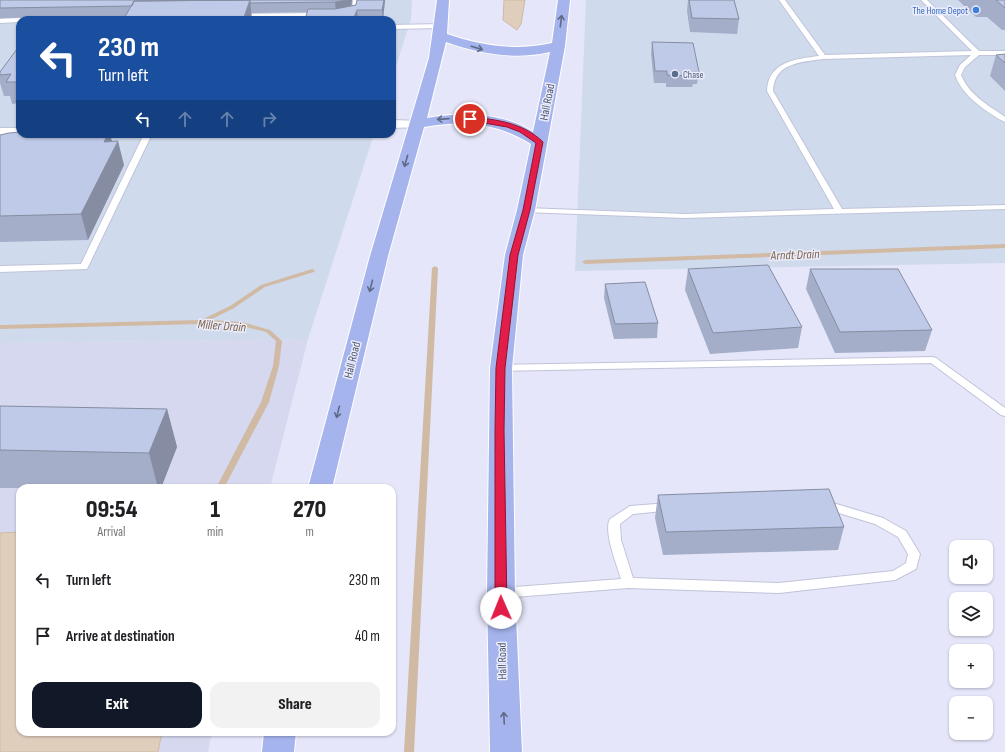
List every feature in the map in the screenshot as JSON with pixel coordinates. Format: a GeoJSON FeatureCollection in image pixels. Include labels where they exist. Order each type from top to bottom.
{"type":"FeatureCollection","features":[{"type":"Feature","properties":{"kind":"highway","name":"Hall Road"},"geometry":{"type":"LineString","coordinates":[[321,484],[378,256],[436,58],[441,31],[443,0]]}},
{"type":"Feature","properties":{"kind":"highway","name":"Hall Road"},"geometry":{"type":"LineString","coordinates":[[506,752],[501,593],[501,368],[514,255],[526,210],[558,46],[564,0]]}},
{"type":"Feature","properties":{"kind":"highway"},"geometry":{"type":"LineString","coordinates":[[441,31],[475,48],[502,52],[526,52],[558,46]]}},
{"type":"Feature","properties":{"kind":"highway"},"geometry":{"type":"LineString","coordinates":[[417,124],[438,120],[482,120],[509,125],[522,130],[539,142]]}},
{"type":"Feature","properties":{"kind":"highway"},"geometry":{"type":"LineString","coordinates":[[278,752],[280,736]]}},
{"type":"Feature","properties":{"kind":"street"},"geometry":{"type":"LineString","coordinates":[[396,124],[417,124]]}},
{"type":"Feature","properties":{"kind":"street"},"geometry":{"type":"LineString","coordinates":[[0,132],[16,132]]}},
{"type":"Feature","properties":{"kind":"lane"},"geometry":{"type":"LineString","coordinates":[[341,15],[355,12],[356,0]]}},
{"type":"Feature","properties":{"kind":"lane"},"geometry":{"type":"LineString","coordinates":[[782,0],[823,57]]}},
{"type":"Feature","properties":{"kind":"lane"},"geometry":{"type":"LineString","coordinates":[[924,0],[977,53]]}},
{"type":"Feature","properties":{"kind":"lane"},"geometry":{"type":"LineString","coordinates":[[234,16],[328,15]]}},
{"type":"Feature","properties":{"kind":"lane"},"geometry":{"type":"LineString","coordinates":[[0,21],[16,20]]}},
{"type":"Feature","properties":{"kind":"lane"},"geometry":{"type":"LineString","coordinates":[[396,27],[441,31]]}},
{"type":"Feature","properties":{"kind":"lane"},"geometry":{"type":"LineString","coordinates":[[977,53],[962,66],[959,72],[960,81],[976,100],[1005,120]]}},
{"type":"Feature","properties":{"kind":"lane"},"geometry":{"type":"LineString","coordinates":[[839,211],[772,96],[770,85],[773,74],[783,67],[800,61],[823,57],[1005,53]]}},
{"type":"Feature","properties":{"kind":"lane"},"geometry":{"type":"LineString","coordinates":[[0,269],[84,267],[146,138]]}},
{"type":"Feature","properties":{"kind":"lane"},"geometry":{"type":"LineString","coordinates":[[526,210],[685,216],[1005,207]]}},
{"type":"Feature","properties":{"kind":"lane"},"geometry":{"type":"LineString","coordinates":[[501,368],[933,360],[1005,413]]}},
{"type":"Feature","properties":{"kind":"lane"},"geometry":{"type":"LineString","coordinates":[[501,593],[628,583],[779,588],[895,575],[912,566],[914,554],[902,534],[879,521],[831,505],[811,502]]}},
{"type":"Feature","properties":{"kind":"lane"},"geometry":{"type":"LineString","coordinates":[[628,583],[615,540],[614,522],[630,510],[682,507]]}},
{"type":"Feature","properties":{"kind":"shaded area"},"geometry":{"type":"Polygon","coordinates":[[[0,0],[412,0],[411,19],[396,66],[396,16],[16,16],[16,138],[373,138],[308,339],[0,343],[0,0]]]}},
{"type":"Feature","properties":{"kind":"shaded area"},"geometry":{"type":"Polygon","coordinates":[[[504,0],[525,0],[521,24],[517,30],[503,20],[504,0]]]}},
{"type":"Feature","properties":{"kind":"shaded area"},"geometry":{"type":"Polygon","coordinates":[[[586,0],[1005,0],[1005,263],[575,271],[586,0]]]}},
{"type":"Feature","properties":{"kind":"shaded area"},"geometry":{"type":"Polygon","coordinates":[[[308,339],[271,484],[16,484],[16,736],[211,736],[208,752],[0,752],[0,343],[308,339]]]}},
{"type":"Feature","properties":{"kind":"shaded area"},"geometry":{"type":"Polygon","coordinates":[[[16,532],[16,736],[161,736],[158,752],[0,752],[0,533],[16,532]]]}},
{"type":"Feature","properties":{"kind":"building"},"geometry":{"type":"Polygon","coordinates":[[[0,0],[250,0],[134,1],[132,6],[0,8],[0,0]]]}},
{"type":"Feature","properties":{"kind":"building"},"geometry":{"type":"Polygon","coordinates":[[[250,0],[348,0],[335,2],[250,3],[250,0]]]}},
{"type":"Feature","properties":{"kind":"building"},"geometry":{"type":"Polygon","coordinates":[[[250,0],[244,16],[125,16],[134,1],[250,0]]]}},
{"type":"Feature","properties":{"kind":"building"},"geometry":{"type":"Polygon","coordinates":[[[357,0],[384,0],[382,10],[357,10],[355,16],[306,16],[308,9],[335,9],[356,5],[357,0]]]}},
{"type":"Feature","properties":{"kind":"building"},"geometry":{"type":"Polygon","coordinates":[[[689,0],[734,0],[739,19],[692,18],[689,0]]]}},
{"type":"Feature","properties":{"kind":"building"},"geometry":{"type":"Polygon","coordinates":[[[996,0],[1005,0],[1005,8],[996,0]]]}},
{"type":"Feature","properties":{"kind":"building"},"geometry":{"type":"Polygon","coordinates":[[[652,42],[693,43],[699,72],[693,72],[694,76],[667,75],[667,71],[655,71],[652,42]]]}},
{"type":"Feature","properties":{"kind":"building"},"geometry":{"type":"Polygon","coordinates":[[[16,50],[16,82],[6,82],[11,74],[0,75],[0,72],[16,50]]]}},
{"type":"Feature","properties":{"kind":"building"},"geometry":{"type":"Polygon","coordinates":[[[1005,54],[1005,63],[996,55],[1005,54]]]}},
{"type":"Feature","properties":{"kind":"building"},"geometry":{"type":"Polygon","coordinates":[[[16,132],[16,138],[106,138],[104,142],[118,141],[81,214],[0,216],[0,135],[16,132]]]}},
{"type":"Feature","properties":{"kind":"building"},"geometry":{"type":"Polygon","coordinates":[[[768,265],[802,327],[713,333],[688,269],[768,265]]]}},
{"type":"Feature","properties":{"kind":"building"},"geometry":{"type":"Polygon","coordinates":[[[810,269],[898,269],[932,330],[840,332],[810,269]]]}},
{"type":"Feature","properties":{"kind":"building"},"geometry":{"type":"Polygon","coordinates":[[[645,282],[658,323],[615,324],[605,284],[645,282]]]}},
{"type":"Feature","properties":{"kind":"building"},"geometry":{"type":"Polygon","coordinates":[[[0,406],[167,409],[149,453],[0,450],[0,406]]]}},
{"type":"Feature","properties":{"kind":"building"},"geometry":{"type":"Polygon","coordinates":[[[829,489],[844,527],[666,532],[658,495],[829,489]]]}},
{"type":"Feature","properties":{"kind":"waterway","name":"Arndt Drain"},"geometry":{"type":"LineString","coordinates":[[585,262],[1005,246]]}},
{"type":"Feature","properties":{"kind":"waterway"},"geometry":{"type":"LineString","coordinates":[[409,752],[435,268]]}},
{"type":"Feature","properties":{"kind":"waterway","name":"Arndt Drain"},"geometry":{"type":"LineString","coordinates":[[202,322],[232,307],[263,286],[312,271]]}},
{"type":"Feature","properties":{"kind":"waterway","name":"Miller Drain"},"geometry":{"type":"LineString","coordinates":[[0,327],[201,322],[242,324],[268,331],[279,341],[276,366],[265,402],[222,484]]}},
{"type":"Feature","properties":{"kind":"place","name":"The Home Depot"},"geometry":{"type":"Point","coordinates":[976,10]}},
{"type":"Feature","properties":{"kind":"place","name":"Chase"},"geometry":{"type":"Point","coordinates":[675,74]}},
{"type":"Feature","properties":{"kind":"route"},"geometry":{"type":"LineString","coordinates":[[470,119],[499,122],[509,125],[522,130],[539,142],[526,210],[514,255],[501,368],[499,430],[501,462],[501,608]]}}]}
